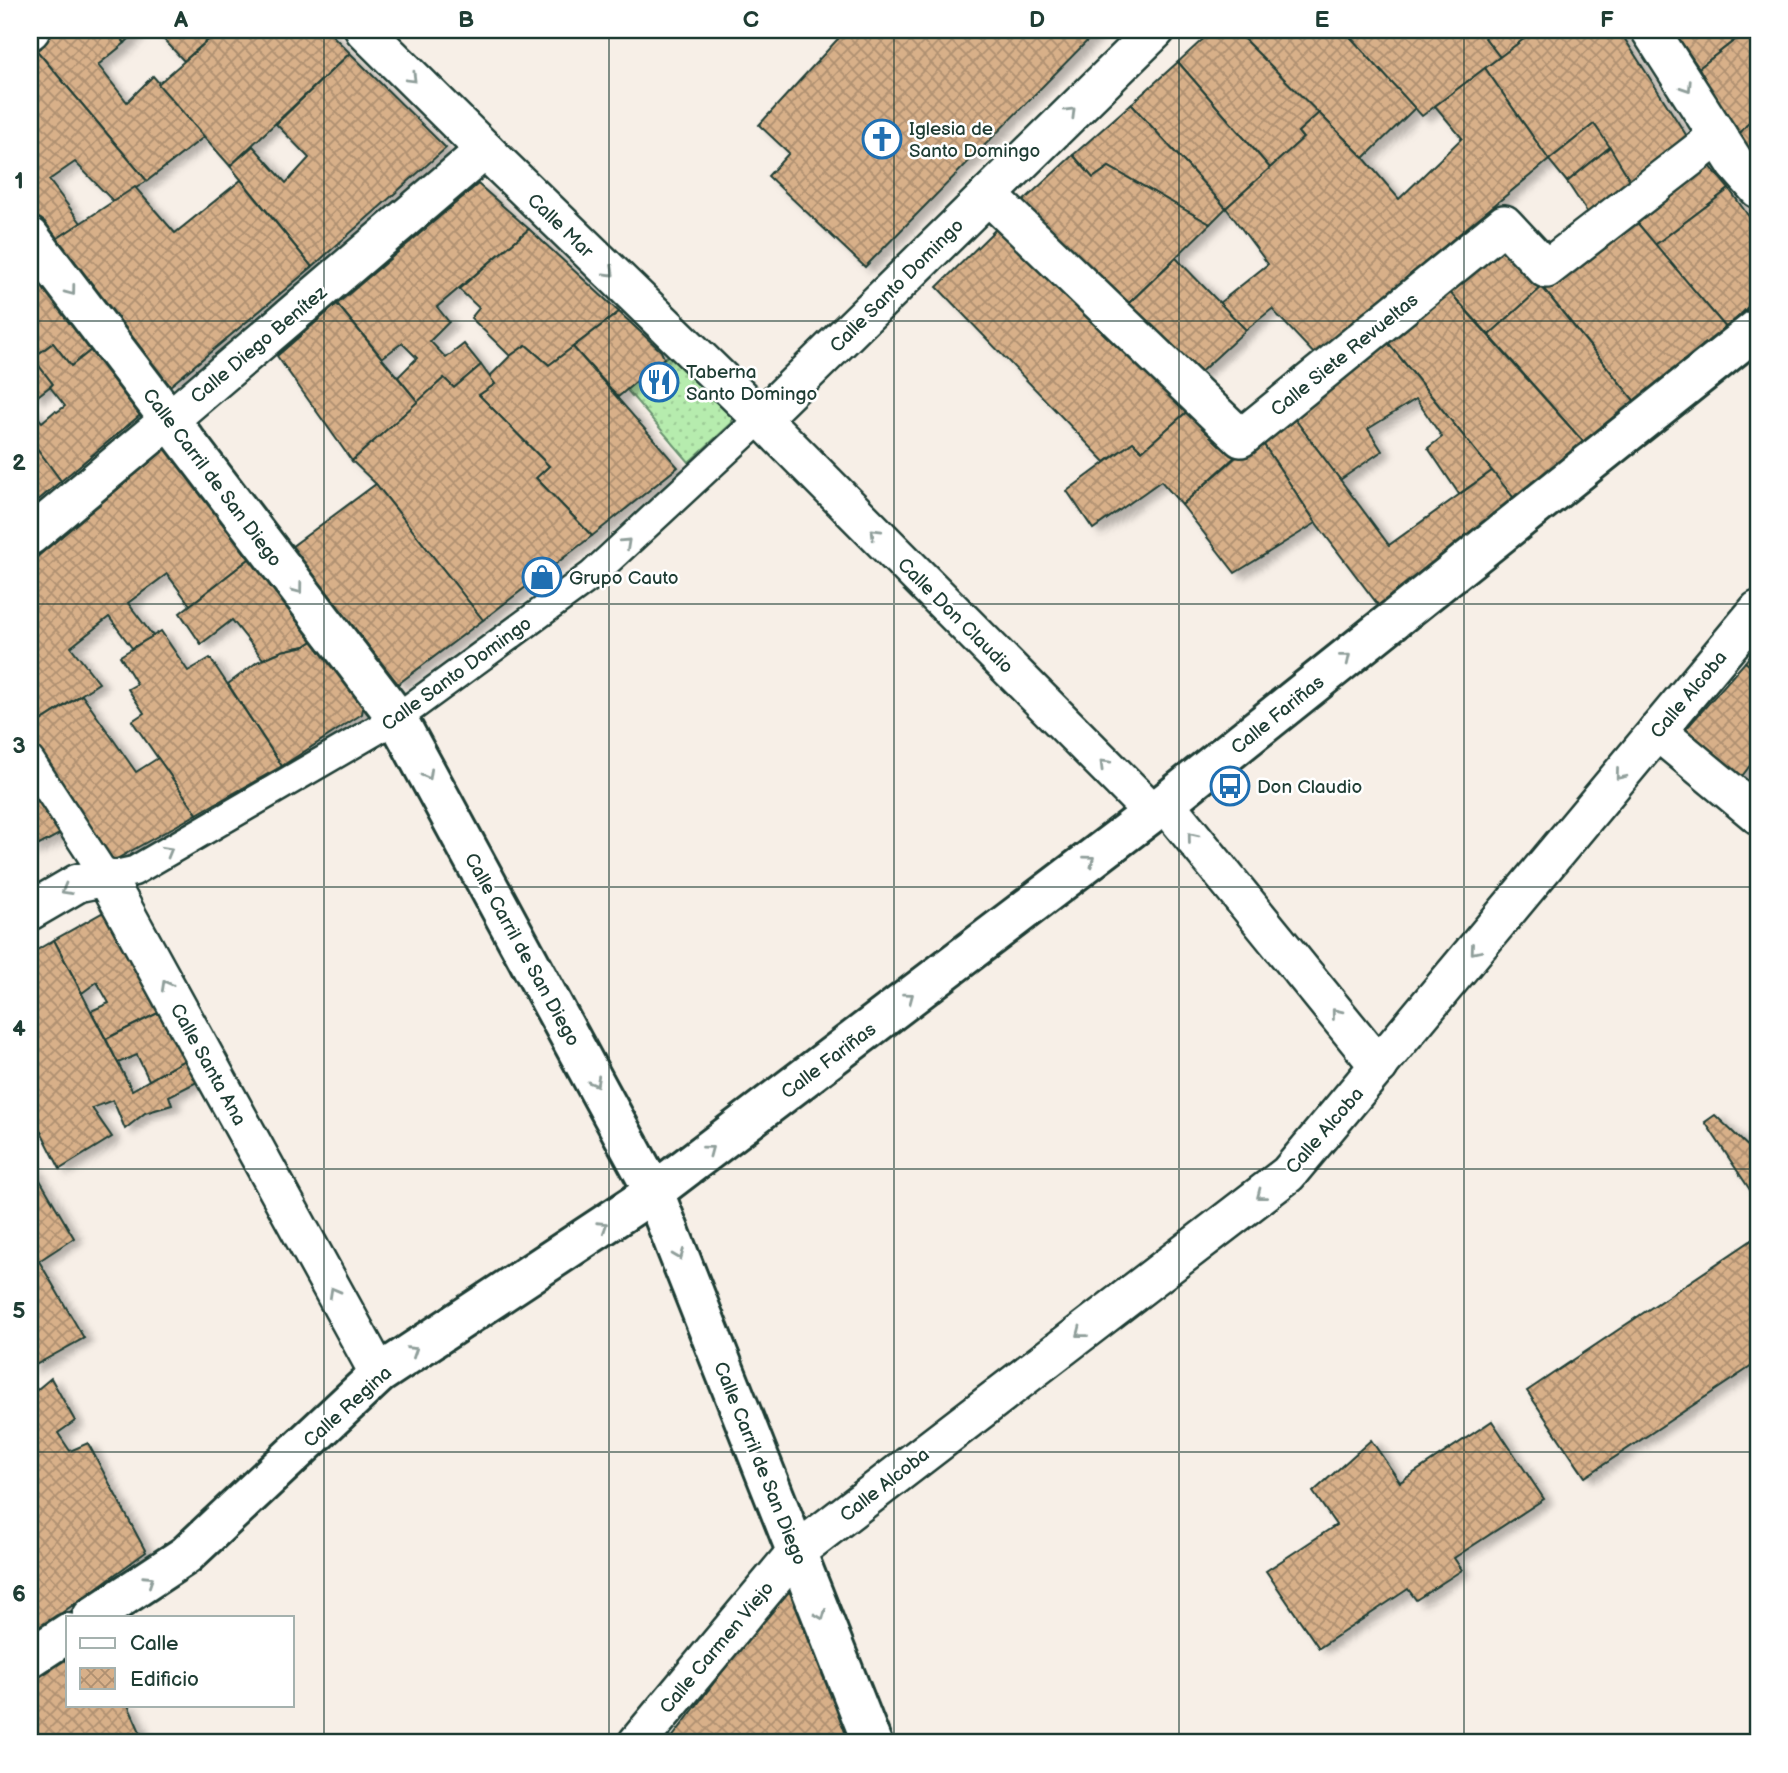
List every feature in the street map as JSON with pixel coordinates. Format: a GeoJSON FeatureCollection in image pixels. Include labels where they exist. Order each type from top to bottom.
{"type":"FeatureCollection","features":[{"type":"Feature","properties":{"kind":"street","name":"Calle Mar"},"geometry":{"type":"LineString","coordinates":[[364,30],[761,418]]}},
{"type":"Feature","properties":{"kind":"street","name":"Calle Santo Domingo"},"geometry":{"type":"LineString","coordinates":[[106,877],[134,871],[397,718],[592,575],[761,418],[1156,30]]}},
{"type":"Feature","properties":{"kind":"street"},"geometry":{"type":"LineString","coordinates":[[1650,30],[1736,164],[1758,189]]}},
{"type":"Feature","properties":{"kind":"street","name":"Calle Siete Revueltas"},"geometry":{"type":"LineString","coordinates":[[988,195],[1241,438],[1504,224],[1546,269],[1718,135]]}},
{"type":"Feature","properties":{"kind":"street","name":"Calle Diego Benítez"},"geometry":{"type":"LineString","coordinates":[[30,536],[485,150]]}},
{"type":"Feature","properties":{"kind":"street","name":"Calle Carril de San Diego"},"geometry":{"type":"LineString","coordinates":[[30,237],[397,718],[654,1192],[873,1743]]}},
{"type":"Feature","properties":{"kind":"street","name":"Calle Fariñas"},"geometry":{"type":"LineString","coordinates":[[654,1192],[1159,808],[1758,328]]}},
{"type":"Feature","properties":{"kind":"street","name":"Calle Don Claudio"},"geometry":{"type":"LineString","coordinates":[[761,418],[1159,808],[1379,1066]]}},
{"type":"Feature","properties":{"kind":"street","name":"Calle Alcoba"},"geometry":{"type":"LineString","coordinates":[[796,1552],[1288,1174],[1758,610]]}},
{"type":"Feature","properties":{"kind":"street"},"geometry":{"type":"LineString","coordinates":[[1657,731],[1758,815]]}},
{"type":"Feature","properties":{"kind":"street","name":"Calle Santa Ana"},"geometry":{"type":"LineString","coordinates":[[30,761],[106,877],[379,1374]]}},
{"type":"Feature","properties":{"kind":"street"},"geometry":{"type":"LineString","coordinates":[[30,911],[78,883],[106,877]]}},
{"type":"Feature","properties":{"kind":"street","name":"Calle Regina"},"geometry":{"type":"LineString","coordinates":[[94,1616],[186,1555],[379,1374],[654,1192]]}},
{"type":"Feature","properties":{"kind":"street","name":"Calle Carmen Viejo"},"geometry":{"type":"LineString","coordinates":[[637,1743],[796,1552]]}},
{"type":"Feature","properties":{"kind":"street"},"geometry":{"type":"LineString","coordinates":[[30,1658],[66,1634]]}},
{"type":"Feature","properties":{"kind":"green space"},"geometry":{"type":"Polygon","coordinates":[[[675,350],[732,409],[732,423],[689,462],[626,389],[675,350]]]}},
{"type":"Feature","properties":{"kind":"building"},"geometry":{"type":"Polygon","coordinates":[[[48,30],[114,30],[125,43],[98,65],[127,102],[153,76],[205,136],[147,181],[32,45],[48,30]]]}},
{"type":"Feature","properties":{"kind":"building"},"geometry":{"type":"Polygon","coordinates":[[[114,30],[138,30],[125,43],[114,30]]]}},
{"type":"Feature","properties":{"kind":"building"},"geometry":{"type":"Polygon","coordinates":[[[155,30],[201,30],[209,39],[184,61],[155,30]]]}},
{"type":"Feature","properties":{"kind":"building"},"geometry":{"type":"Polygon","coordinates":[[[201,30],[220,30],[209,39],[201,30]]]}},
{"type":"Feature","properties":{"kind":"building"},"geometry":{"type":"Polygon","coordinates":[[[220,30],[327,30],[350,53],[230,166],[158,84],[220,30]]]}},
{"type":"Feature","properties":{"kind":"building","name":"Iglesia de Santo Domingo"},"geometry":{"type":"Polygon","coordinates":[[[846,30],[1098,30],[865,267],[768,176],[789,153],[759,125],[846,30]]]}},
{"type":"Feature","properties":{"kind":"building"},"geometry":{"type":"Polygon","coordinates":[[[1213,30],[1235,30],[1319,113],[1298,132],[1303,138],[1270,168],[1178,62],[1213,30]]]}},
{"type":"Feature","properties":{"kind":"building"},"geometry":{"type":"Polygon","coordinates":[[[1235,30],[1344,30],[1415,108],[1364,158],[1235,30]]]}},
{"type":"Feature","properties":{"kind":"building"},"geometry":{"type":"Polygon","coordinates":[[[1344,30],[1479,30],[1500,57],[1422,116],[1344,30]]]}},
{"type":"Feature","properties":{"kind":"building"},"geometry":{"type":"Polygon","coordinates":[[[1479,30],[1536,30],[1500,57],[1479,30]]]}},
{"type":"Feature","properties":{"kind":"building"},"geometry":{"type":"Polygon","coordinates":[[[1536,30],[1619,30],[1690,141],[1633,185],[1594,124],[1549,160],[1485,68],[1536,30]]]}},
{"type":"Feature","properties":{"kind":"building"},"geometry":{"type":"Polygon","coordinates":[[[1673,30],[1738,30],[1741,35],[1699,68],[1673,30]]]}},
{"type":"Feature","properties":{"kind":"building"},"geometry":{"type":"Polygon","coordinates":[[[1748,30],[1758,30],[1758,111],[1737,137],[1699,68],[1748,30]]]}},
{"type":"Feature","properties":{"kind":"building"},"geometry":{"type":"Polygon","coordinates":[[[32,45],[147,181],[114,202],[75,162],[49,180],[81,223],[55,240],[30,207],[32,45]]]}},
{"type":"Feature","properties":{"kind":"building"},"geometry":{"type":"Polygon","coordinates":[[[350,53],[446,148],[312,267],[230,166],[253,146],[286,183],[309,158],[276,124],[350,53]]]}},
{"type":"Feature","properties":{"kind":"building"},"geometry":{"type":"Polygon","coordinates":[[[1178,62],[1270,168],[1226,208],[1131,104],[1178,62]]]}},
{"type":"Feature","properties":{"kind":"building"},"geometry":{"type":"Polygon","coordinates":[[[1485,68],[1549,160],[1314,354],[1272,309],[1246,330],[1219,303],[1268,264],[1226,208],[1303,138],[1298,132],[1319,113],[1364,158],[1399,199],[1462,138],[1435,106],[1485,68]]]}},
{"type":"Feature","properties":{"kind":"building"},"geometry":{"type":"Polygon","coordinates":[[[1131,104],[1226,208],[1210,224],[1109,167],[1093,178],[1073,155],[1131,104]]]}},
{"type":"Feature","properties":{"kind":"building"},"geometry":{"type":"Polygon","coordinates":[[[1758,111],[1758,164],[1737,137],[1758,111]]]}},
{"type":"Feature","properties":{"kind":"building"},"geometry":{"type":"Polygon","coordinates":[[[1594,124],[1610,147],[1567,182],[1549,160],[1594,124]]]}},
{"type":"Feature","properties":{"kind":"building"},"geometry":{"type":"Polygon","coordinates":[[[1610,147],[1633,185],[1591,218],[1567,182],[1610,147]]]}},
{"type":"Feature","properties":{"kind":"building"},"geometry":{"type":"Polygon","coordinates":[[[1073,155],[1093,178],[1109,167],[1210,224],[1124,308],[1021,203],[1073,155]]]}},
{"type":"Feature","properties":{"kind":"building"},"geometry":{"type":"Polygon","coordinates":[[[1706,161],[1729,189],[1655,245],[1634,219],[1706,161]]]}},
{"type":"Feature","properties":{"kind":"building"},"geometry":{"type":"Polygon","coordinates":[[[241,180],[312,267],[170,386],[55,240],[135,187],[175,233],[241,180]]]}},
{"type":"Feature","properties":{"kind":"building"},"geometry":{"type":"Polygon","coordinates":[[[478,184],[529,229],[437,307],[449,322],[430,341],[446,358],[464,344],[481,365],[454,388],[444,378],[418,402],[398,377],[417,358],[402,343],[382,358],[337,304],[478,184]]]}},
{"type":"Feature","properties":{"kind":"building"},"geometry":{"type":"Polygon","coordinates":[[[1729,189],[1758,229],[1758,296],[1727,329],[1655,245],[1729,189]]]}},
{"type":"Feature","properties":{"kind":"building"},"geometry":{"type":"Polygon","coordinates":[[[1634,219],[1727,329],[1636,403],[1542,287],[1634,219]]]}},
{"type":"Feature","properties":{"kind":"building"},"geometry":{"type":"Polygon","coordinates":[[[997,228],[1190,409],[1142,451],[1133,442],[1105,462],[937,287],[997,228]]]}},
{"type":"Feature","properties":{"kind":"building"},"geometry":{"type":"Polygon","coordinates":[[[529,229],[619,312],[549,365],[526,345],[510,356],[471,318],[479,308],[459,289],[529,229]]]}},
{"type":"Feature","properties":{"kind":"building"},"geometry":{"type":"Polygon","coordinates":[[[1500,242],[1542,287],[1489,335],[1446,288],[1500,242]]]}},
{"type":"Feature","properties":{"kind":"building"},"geometry":{"type":"Polygon","coordinates":[[[1176,258],[1246,330],[1195,377],[1124,308],[1176,258]]]}},
{"type":"Feature","properties":{"kind":"building"},"geometry":{"type":"Polygon","coordinates":[[[30,264],[95,347],[71,366],[53,343],[33,358],[53,384],[35,398],[30,391],[30,264]]]}},
{"type":"Feature","properties":{"kind":"building"},"geometry":{"type":"Polygon","coordinates":[[[1542,287],[1636,403],[1586,445],[1489,335],[1542,287]]]}},
{"type":"Feature","properties":{"kind":"building"},"geometry":{"type":"Polygon","coordinates":[[[1446,288],[1586,445],[1516,501],[1385,339],[1446,288]]]}},
{"type":"Feature","properties":{"kind":"building"},"geometry":{"type":"Polygon","coordinates":[[[337,304],[418,402],[352,461],[277,356],[337,304]]]}},
{"type":"Feature","properties":{"kind":"building"},"geometry":{"type":"Polygon","coordinates":[[[619,312],[661,351],[664,358],[618,397],[573,347],[619,312]]]}},
{"type":"Feature","properties":{"kind":"building"},"geometry":{"type":"Polygon","coordinates":[[[1385,339],[1492,471],[1459,494],[1428,448],[1442,437],[1416,399],[1368,429],[1382,451],[1340,480],[1291,414],[1385,339]]]}},
{"type":"Feature","properties":{"kind":"building"},"geometry":{"type":"Polygon","coordinates":[[[53,343],[71,366],[95,347],[145,411],[61,481],[30,439],[30,407],[42,422],[65,406],[50,387],[53,384],[33,358],[53,343]]]}},
{"type":"Feature","properties":{"kind":"building"},"geometry":{"type":"Polygon","coordinates":[[[526,345],[549,365],[573,347],[678,467],[592,536],[536,478],[549,466],[479,395],[495,384],[489,377],[510,356],[526,345]]]}},
{"type":"Feature","properties":{"kind":"building"},"geometry":{"type":"Polygon","coordinates":[[[481,365],[495,384],[479,395],[549,466],[536,478],[592,536],[483,620],[376,484],[352,461],[444,378],[454,388],[481,365]]]}},
{"type":"Feature","properties":{"kind":"building"},"geometry":{"type":"Polygon","coordinates":[[[1190,409],[1237,455],[1182,505],[1161,481],[1093,529],[1067,491],[1133,442],[1142,451],[1190,409]]]}},
{"type":"Feature","properties":{"kind":"building"},"geometry":{"type":"Polygon","coordinates":[[[1291,414],[1389,545],[1492,471],[1516,501],[1382,610],[1316,523],[1260,439],[1291,414]]]}},
{"type":"Feature","properties":{"kind":"building"},"geometry":{"type":"Polygon","coordinates":[[[30,439],[61,481],[30,507],[30,439]]]}},
{"type":"Feature","properties":{"kind":"building"},"geometry":{"type":"Polygon","coordinates":[[[1260,439],[1316,523],[1235,573],[1182,505],[1260,439]]]}},
{"type":"Feature","properties":{"kind":"building"},"geometry":{"type":"Polygon","coordinates":[[[168,447],[253,556],[190,605],[167,574],[128,603],[153,636],[132,648],[109,617],[71,647],[99,683],[30,728],[30,563],[168,447]]]}},
{"type":"Feature","properties":{"kind":"building"},"geometry":{"type":"Polygon","coordinates":[[[376,484],[483,620],[398,684],[291,547],[376,484]]]}},
{"type":"Feature","properties":{"kind":"building"},"geometry":{"type":"Polygon","coordinates":[[[253,556],[317,638],[305,646],[263,659],[232,620],[201,644],[180,613],[253,556]]]}},
{"type":"Feature","properties":{"kind":"building"},"geometry":{"type":"Polygon","coordinates":[[[161,631],[188,671],[210,658],[282,766],[197,814],[132,721],[144,713],[128,689],[137,684],[120,656],[161,631]]]}},
{"type":"Feature","properties":{"kind":"building"},"geometry":{"type":"Polygon","coordinates":[[[317,638],[364,703],[362,714],[282,766],[228,684],[257,662],[282,651],[305,646],[317,638]]]}},
{"type":"Feature","properties":{"kind":"building"},"geometry":{"type":"Polygon","coordinates":[[[1758,645],[1758,672],[1745,662],[1758,645]]]}},
{"type":"Feature","properties":{"kind":"building"},"geometry":{"type":"Polygon","coordinates":[[[1745,662],[1758,672],[1758,755],[1739,780],[1686,729],[1745,662]]]}},
{"type":"Feature","properties":{"kind":"building"},"geometry":{"type":"Polygon","coordinates":[[[82,695],[136,772],[158,758],[197,814],[113,861],[30,739],[30,728],[82,695]]]}},
{"type":"Feature","properties":{"kind":"building"},"geometry":{"type":"Polygon","coordinates":[[[30,775],[65,831],[30,850],[30,775]]]}},
{"type":"Feature","properties":{"kind":"building"},"geometry":{"type":"Polygon","coordinates":[[[109,909],[160,1012],[106,1039],[91,1011],[109,1003],[97,982],[82,993],[54,940],[109,909]]]}},
{"type":"Feature","properties":{"kind":"building"},"geometry":{"type":"Polygon","coordinates":[[[54,940],[132,1090],[186,1059],[197,1082],[169,1096],[172,1105],[145,1113],[125,1129],[113,1100],[92,1108],[112,1137],[60,1169],[30,1110],[30,954],[54,940]]]}},
{"type":"Feature","properties":{"kind":"building"},"geometry":{"type":"Polygon","coordinates":[[[160,1012],[186,1059],[149,1080],[137,1055],[118,1063],[106,1039],[160,1012]]]}},
{"type":"Feature","properties":{"kind":"building"},"geometry":{"type":"Polygon","coordinates":[[[1715,1115],[1758,1156],[1758,1202],[1705,1122],[1715,1115]]]}},
{"type":"Feature","properties":{"kind":"building"},"geometry":{"type":"Polygon","coordinates":[[[30,1163],[74,1238],[39,1261],[84,1338],[30,1368],[30,1163]]]}},
{"type":"Feature","properties":{"kind":"building"},"geometry":{"type":"Polygon","coordinates":[[[1758,1236],[1758,1362],[1585,1477],[1527,1391],[1758,1236]]]}},
{"type":"Feature","properties":{"kind":"building"},"geometry":{"type":"Polygon","coordinates":[[[51,1378],[75,1421],[58,1433],[70,1451],[88,1443],[146,1552],[30,1636],[30,1388],[33,1393],[51,1378]]]}},
{"type":"Feature","properties":{"kind":"building"},"geometry":{"type":"Polygon","coordinates":[[[1492,1421],[1544,1499],[1454,1558],[1462,1570],[1416,1600],[1408,1589],[1319,1648],[1266,1571],[1336,1525],[1313,1492],[1371,1440],[1400,1482],[1492,1421]]]}},
{"type":"Feature","properties":{"kind":"building"},"geometry":{"type":"Polygon","coordinates":[[[783,1592],[799,1593],[850,1743],[668,1743],[783,1592]]]}},
{"type":"Feature","properties":{"kind":"building"},"geometry":{"type":"Polygon","coordinates":[[[66,1658],[66,1706],[128,1706],[145,1743],[30,1743],[30,1681],[66,1658]]]}},
{"type":"Feature","properties":{"kind":"place","name":"Iglesia de Santo Domingo"},"geometry":{"type":"Point","coordinates":[882,139]}},
{"type":"Feature","properties":{"kind":"place","name":"Taberna Santo Domingo"},"geometry":{"type":"Point","coordinates":[659,382]}},
{"type":"Feature","properties":{"kind":"place","name":"Grupo Cauto"},"geometry":{"type":"Point","coordinates":[542,577]}},
{"type":"Feature","properties":{"kind":"place","name":"Don Claudio"},"geometry":{"type":"Point","coordinates":[1230,786]}}]}
